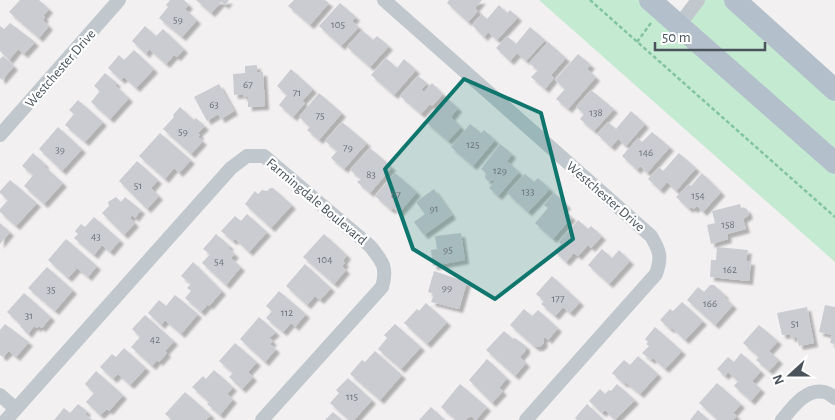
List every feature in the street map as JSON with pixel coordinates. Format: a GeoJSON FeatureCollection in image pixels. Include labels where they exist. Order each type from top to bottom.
{"type":"FeatureCollection","features":[{"type":"Feature","properties":{"kind":"main road"},"geometry":{"type":"LineString","coordinates":[[650,0],[835,163]]}},
{"type":"Feature","properties":{"kind":"main road"},"geometry":{"type":"LineString","coordinates":[[735,0],[751,8],[835,90]]}},
{"type":"Feature","properties":{"kind":"street","name":"Westchester Drive"},"geometry":{"type":"LineString","coordinates":[[0,135],[119,0]]}},
{"type":"Feature","properties":{"kind":"street","name":"Westchester Drive"},"geometry":{"type":"LineString","coordinates":[[384,0],[651,236],[658,247],[661,261],[656,274],[526,420]]}},
{"type":"Feature","properties":{"kind":"street"},"geometry":{"type":"LineString","coordinates":[[679,25],[698,0]]}},
{"type":"Feature","properties":{"kind":"street","name":"Farmingdale Boulevard"},"geometry":{"type":"LineString","coordinates":[[6,420],[231,168],[247,156],[264,156],[370,246],[382,260],[385,275],[382,287],[262,420]]}},
{"type":"Feature","properties":{"kind":"street"},"geometry":{"type":"LineString","coordinates":[[782,420],[798,402],[810,393],[824,392],[835,398]]}},
{"type":"Feature","properties":{"kind":"street"},"geometry":{"type":"LineString","coordinates":[[0,396],[16,409]]}},
{"type":"Feature","properties":{"kind":"path"},"geometry":{"type":"LineString","coordinates":[[590,0],[835,217]]}},
{"type":"Feature","properties":{"kind":"highlighted area"},"geometry":{"type":"Polygon","coordinates":[[[464,79],[541,113],[573,239],[495,299],[413,249],[385,169],[464,79]]]}},
{"type":"Feature","properties":{"kind":"green space"},"geometry":{"type":"Polygon","coordinates":[[[539,0],[650,0],[679,25],[698,0],[735,0],[835,90],[835,262],[539,0]]]}},
{"type":"Feature","properties":{"kind":"building"},"geometry":{"type":"Polygon","coordinates":[[[20,0],[39,0],[49,9],[43,16],[45,17],[43,20],[49,26],[39,38],[9,12],[20,0]]]}},
{"type":"Feature","properties":{"kind":"building"},"geometry":{"type":"Polygon","coordinates":[[[170,0],[184,0],[189,5],[185,9],[197,20],[182,37],[159,18],[168,7],[166,5],[170,0]]]}},
{"type":"Feature","properties":{"kind":"building"},"geometry":{"type":"Polygon","coordinates":[[[196,0],[229,0],[225,5],[221,2],[211,13],[196,0]]]}},
{"type":"Feature","properties":{"kind":"building"},"geometry":{"type":"Polygon","coordinates":[[[294,0],[325,0],[329,3],[310,25],[288,6],[294,0]]]}},
{"type":"Feature","properties":{"kind":"building"},"geometry":{"type":"Polygon","coordinates":[[[449,0],[482,0],[475,8],[478,11],[468,22],[447,3],[449,0]]]}},
{"type":"Feature","properties":{"kind":"building"},"geometry":{"type":"Polygon","coordinates":[[[340,3],[356,17],[352,21],[359,27],[341,46],[319,26],[340,3]]]}},
{"type":"Feature","properties":{"kind":"building"},"geometry":{"type":"Polygon","coordinates":[[[499,5],[507,13],[510,10],[518,17],[497,40],[488,32],[484,37],[472,25],[482,14],[487,19],[499,5]]]}},
{"type":"Feature","properties":{"kind":"building"},"geometry":{"type":"Polygon","coordinates":[[[10,23],[35,42],[24,54],[18,49],[9,60],[0,51],[0,26],[4,29],[10,23]]]}},
{"type":"Feature","properties":{"kind":"building"},"geometry":{"type":"Polygon","coordinates":[[[145,26],[156,36],[163,29],[184,49],[177,57],[174,55],[166,64],[149,49],[146,54],[132,41],[145,26]]]}},
{"type":"Feature","properties":{"kind":"building"},"geometry":{"type":"Polygon","coordinates":[[[530,27],[545,40],[526,61],[517,53],[510,61],[496,48],[507,36],[516,44],[530,27]]]}},
{"type":"Feature","properties":{"kind":"building"},"geometry":{"type":"Polygon","coordinates":[[[362,30],[373,40],[377,36],[389,46],[370,67],[347,47],[362,30]]]}},
{"type":"Feature","properties":{"kind":"building"},"geometry":{"type":"Polygon","coordinates":[[[548,42],[566,58],[551,75],[554,78],[545,89],[531,77],[538,70],[529,63],[548,42]]]}},
{"type":"Feature","properties":{"kind":"building"},"geometry":{"type":"Polygon","coordinates":[[[134,50],[154,69],[136,88],[124,77],[121,80],[108,68],[119,55],[124,60],[134,50]]]}},
{"type":"Feature","properties":{"kind":"building"},"geometry":{"type":"Polygon","coordinates":[[[578,54],[591,65],[587,69],[596,77],[568,109],[556,99],[565,89],[555,80],[578,54]]]}},
{"type":"Feature","properties":{"kind":"building"},"geometry":{"type":"Polygon","coordinates":[[[3,56],[14,66],[2,80],[0,78],[0,59],[3,56]]]}},
{"type":"Feature","properties":{"kind":"building"},"geometry":{"type":"Polygon","coordinates":[[[386,58],[397,68],[404,59],[416,70],[394,95],[371,75],[386,58]]]}},
{"type":"Feature","properties":{"kind":"building"},"geometry":{"type":"Polygon","coordinates":[[[257,65],[257,72],[263,72],[265,106],[248,107],[248,97],[243,97],[243,94],[234,95],[233,74],[245,73],[245,66],[257,65]]]}},
{"type":"Feature","properties":{"kind":"building"},"geometry":{"type":"Polygon","coordinates":[[[291,69],[313,89],[302,101],[305,103],[293,117],[279,105],[287,95],[277,86],[291,69]]]}},
{"type":"Feature","properties":{"kind":"building"},"geometry":{"type":"Polygon","coordinates":[[[105,73],[117,83],[115,85],[129,98],[110,119],[91,102],[100,91],[94,86],[105,73]]]}},
{"type":"Feature","properties":{"kind":"building"},"geometry":{"type":"Polygon","coordinates":[[[418,76],[427,83],[421,90],[424,92],[432,83],[443,94],[421,114],[400,96],[418,76]]]}},
{"type":"Feature","properties":{"kind":"building"},"geometry":{"type":"Polygon","coordinates":[[[219,84],[234,111],[221,119],[218,114],[207,121],[194,97],[219,84]]]}},
{"type":"Feature","properties":{"kind":"building"},"geometry":{"type":"Polygon","coordinates":[[[591,90],[614,109],[594,131],[580,119],[584,114],[576,107],[591,90]]]}},
{"type":"Feature","properties":{"kind":"building"},"geometry":{"type":"Polygon","coordinates":[[[319,93],[342,113],[319,140],[307,130],[310,127],[299,117],[319,93]]]}},
{"type":"Feature","properties":{"kind":"building"},"geometry":{"type":"Polygon","coordinates":[[[447,98],[458,108],[451,117],[461,127],[448,141],[426,122],[447,98]]]}},
{"type":"Feature","properties":{"kind":"building"},"geometry":{"type":"Polygon","coordinates":[[[78,100],[103,122],[85,142],[65,125],[74,114],[69,110],[78,100]]]}},
{"type":"Feature","properties":{"kind":"building"},"geometry":{"type":"Polygon","coordinates":[[[180,107],[194,120],[196,118],[205,126],[198,133],[200,135],[198,137],[203,141],[191,154],[163,129],[180,107]]]}},
{"type":"Feature","properties":{"kind":"building"},"geometry":{"type":"Polygon","coordinates":[[[631,111],[645,124],[626,146],[618,139],[611,147],[597,134],[608,122],[616,129],[631,111]]]}},
{"type":"Feature","properties":{"kind":"building"},"geometry":{"type":"Polygon","coordinates":[[[342,122],[367,143],[344,169],[331,158],[337,151],[325,141],[342,122]]]}},
{"type":"Feature","properties":{"kind":"building"},"geometry":{"type":"Polygon","coordinates":[[[470,124],[481,133],[484,130],[495,140],[473,166],[451,147],[470,124]]]}},
{"type":"Feature","properties":{"kind":"building"},"geometry":{"type":"Polygon","coordinates":[[[58,127],[82,149],[62,171],[39,149],[58,127]]]}},
{"type":"Feature","properties":{"kind":"building"},"geometry":{"type":"Polygon","coordinates":[[[652,132],[670,147],[647,173],[640,166],[637,170],[622,156],[638,138],[642,142],[652,132]]]}},
{"type":"Feature","properties":{"kind":"building"},"geometry":{"type":"Polygon","coordinates":[[[160,133],[191,160],[179,173],[174,168],[165,179],[139,156],[160,133]]]}},
{"type":"Feature","properties":{"kind":"building"},"geometry":{"type":"Polygon","coordinates":[[[500,144],[512,154],[507,161],[519,172],[498,196],[489,188],[495,181],[488,181],[485,178],[486,173],[481,169],[500,144]]]}},
{"type":"Feature","properties":{"kind":"building"},"geometry":{"type":"Polygon","coordinates":[[[370,148],[392,167],[370,193],[357,182],[361,179],[350,170],[370,148]]]}},
{"type":"Feature","properties":{"kind":"building"},"geometry":{"type":"Polygon","coordinates":[[[33,153],[63,183],[44,204],[24,186],[33,175],[22,166],[33,153]]]}},
{"type":"Feature","properties":{"kind":"building"},"geometry":{"type":"Polygon","coordinates":[[[679,153],[696,168],[676,191],[667,182],[660,190],[648,179],[659,167],[663,171],[679,153]]]}},
{"type":"Feature","properties":{"kind":"building"},"geometry":{"type":"Polygon","coordinates":[[[137,161],[158,180],[151,188],[159,196],[147,209],[119,181],[137,161]]]}},
{"type":"Feature","properties":{"kind":"building"},"geometry":{"type":"Polygon","coordinates":[[[395,173],[417,192],[399,213],[393,208],[391,210],[375,196],[395,173]]]}},
{"type":"Feature","properties":{"kind":"building"},"geometry":{"type":"Polygon","coordinates":[[[702,173],[721,192],[703,212],[697,206],[694,209],[691,207],[689,209],[676,197],[689,184],[691,186],[702,173]]]}},
{"type":"Feature","properties":{"kind":"building"},"geometry":{"type":"Polygon","coordinates":[[[525,174],[534,182],[538,178],[550,189],[528,212],[507,193],[525,174]]]}},
{"type":"Feature","properties":{"kind":"building"},"geometry":{"type":"Polygon","coordinates":[[[10,180],[37,203],[16,226],[0,212],[0,209],[8,200],[0,191],[10,180]]]}},
{"type":"Feature","properties":{"kind":"building"},"geometry":{"type":"Polygon","coordinates":[[[273,188],[292,205],[271,228],[245,204],[255,191],[258,194],[262,190],[267,191],[273,188]]]}},
{"type":"Feature","properties":{"kind":"building"},"geometry":{"type":"Polygon","coordinates":[[[434,189],[452,215],[424,235],[414,222],[425,214],[416,202],[434,189]]]}},
{"type":"Feature","properties":{"kind":"building"},"geometry":{"type":"Polygon","coordinates":[[[554,193],[567,205],[563,209],[572,217],[553,239],[535,223],[548,208],[544,205],[554,193]]]}},
{"type":"Feature","properties":{"kind":"building"},"geometry":{"type":"Polygon","coordinates":[[[116,197],[121,202],[125,197],[141,210],[135,218],[132,215],[130,218],[135,223],[124,235],[102,213],[109,206],[108,202],[116,197]]]}},
{"type":"Feature","properties":{"kind":"building"},"geometry":{"type":"Polygon","coordinates":[[[740,204],[741,208],[747,209],[749,215],[743,219],[746,229],[727,234],[728,239],[711,244],[707,225],[715,223],[712,211],[740,204]]]}},
{"type":"Feature","properties":{"kind":"building"},"geometry":{"type":"Polygon","coordinates":[[[247,214],[267,232],[249,252],[235,239],[233,241],[221,231],[235,216],[241,221],[247,214]]]}},
{"type":"Feature","properties":{"kind":"building"},"geometry":{"type":"Polygon","coordinates":[[[94,217],[120,240],[110,252],[102,245],[94,255],[74,238],[78,234],[75,231],[81,224],[85,227],[94,217]]]}},
{"type":"Feature","properties":{"kind":"building"},"geometry":{"type":"Polygon","coordinates":[[[578,220],[588,229],[591,226],[602,236],[591,248],[588,245],[578,256],[574,253],[566,262],[554,251],[561,244],[559,242],[578,220]]]}},
{"type":"Feature","properties":{"kind":"building"},"geometry":{"type":"Polygon","coordinates":[[[0,223],[10,232],[0,244],[0,223]]]}},
{"type":"Feature","properties":{"kind":"building"},"geometry":{"type":"Polygon","coordinates":[[[461,233],[465,260],[433,266],[431,250],[437,249],[435,236],[461,233]]]}},
{"type":"Feature","properties":{"kind":"building"},"geometry":{"type":"Polygon","coordinates":[[[216,234],[230,246],[228,248],[235,254],[231,258],[241,267],[226,285],[202,263],[210,254],[203,249],[216,234]]]}},
{"type":"Feature","properties":{"kind":"building"},"geometry":{"type":"Polygon","coordinates":[[[324,234],[347,255],[342,266],[346,270],[334,284],[303,257],[324,234]]]}},
{"type":"Feature","properties":{"kind":"building"},"geometry":{"type":"Polygon","coordinates":[[[66,239],[97,266],[88,277],[77,268],[68,278],[48,260],[66,239]]]}},
{"type":"Feature","properties":{"kind":"building"},"geometry":{"type":"Polygon","coordinates":[[[717,247],[748,250],[746,261],[751,261],[749,281],[710,277],[711,260],[716,260],[717,247]]]}},
{"type":"Feature","properties":{"kind":"building"},"geometry":{"type":"Polygon","coordinates":[[[602,249],[612,258],[619,250],[630,261],[609,284],[588,265],[602,249]]]}},
{"type":"Feature","properties":{"kind":"building"},"geometry":{"type":"Polygon","coordinates":[[[193,262],[222,291],[201,312],[185,298],[191,291],[187,288],[191,284],[181,276],[193,262]]]}},
{"type":"Feature","properties":{"kind":"building"},"geometry":{"type":"Polygon","coordinates":[[[305,264],[331,288],[320,300],[315,296],[307,305],[286,286],[305,264]]]}},
{"type":"Feature","properties":{"kind":"building"},"geometry":{"type":"Polygon","coordinates":[[[47,267],[73,290],[55,311],[28,288],[47,267]]]}},
{"type":"Feature","properties":{"kind":"building"},"geometry":{"type":"Polygon","coordinates":[[[434,271],[467,282],[459,309],[431,302],[434,294],[428,292],[434,271]]]}},
{"type":"Feature","properties":{"kind":"building"},"geometry":{"type":"Polygon","coordinates":[[[552,276],[580,302],[570,313],[563,307],[555,316],[541,304],[544,301],[536,294],[552,276]]]}},
{"type":"Feature","properties":{"kind":"building"},"geometry":{"type":"Polygon","coordinates":[[[710,285],[714,285],[733,305],[715,325],[687,300],[698,287],[704,292],[710,285]]]}},
{"type":"Feature","properties":{"kind":"building"},"geometry":{"type":"Polygon","coordinates":[[[279,291],[306,314],[295,327],[291,323],[283,332],[266,318],[272,311],[266,306],[279,291]]]}},
{"type":"Feature","properties":{"kind":"building"},"geometry":{"type":"Polygon","coordinates":[[[24,293],[51,317],[42,328],[34,326],[28,334],[7,312],[24,293]]]}},
{"type":"Feature","properties":{"kind":"building"},"geometry":{"type":"Polygon","coordinates":[[[175,295],[198,314],[181,334],[165,320],[161,325],[148,313],[159,300],[166,306],[175,295]]]}},
{"type":"Feature","properties":{"kind":"building"},"geometry":{"type":"Polygon","coordinates":[[[682,302],[703,321],[685,340],[660,320],[670,309],[673,311],[682,302]]]}},
{"type":"Feature","properties":{"kind":"building"},"geometry":{"type":"Polygon","coordinates":[[[426,303],[447,322],[427,344],[404,323],[417,309],[419,311],[426,303]]]}},
{"type":"Feature","properties":{"kind":"building"},"geometry":{"type":"Polygon","coordinates":[[[825,305],[835,307],[835,344],[830,343],[832,335],[819,332],[825,305]]]}},
{"type":"Feature","properties":{"kind":"building"},"geometry":{"type":"Polygon","coordinates":[[[807,307],[814,343],[799,346],[797,337],[791,338],[790,334],[782,335],[777,313],[807,307]]]}},
{"type":"Feature","properties":{"kind":"building"},"geometry":{"type":"Polygon","coordinates":[[[524,309],[532,316],[538,310],[558,328],[548,340],[545,337],[543,339],[544,343],[540,347],[535,347],[510,325],[524,309]]]}},
{"type":"Feature","properties":{"kind":"building"},"geometry":{"type":"Polygon","coordinates":[[[145,315],[174,341],[165,351],[167,353],[159,362],[157,360],[152,366],[131,347],[140,337],[132,329],[145,315]]]}},
{"type":"Feature","properties":{"kind":"building"},"geometry":{"type":"Polygon","coordinates":[[[259,317],[276,332],[269,338],[273,341],[270,344],[276,349],[265,362],[240,339],[259,317]]]}},
{"type":"Feature","properties":{"kind":"building"},"geometry":{"type":"Polygon","coordinates":[[[5,324],[29,342],[16,357],[9,351],[3,357],[0,355],[0,330],[5,324]]]}},
{"type":"Feature","properties":{"kind":"building"},"geometry":{"type":"Polygon","coordinates":[[[395,324],[421,347],[401,369],[378,349],[387,338],[384,335],[395,324]]]}},
{"type":"Feature","properties":{"kind":"building"},"geometry":{"type":"Polygon","coordinates":[[[759,325],[778,341],[769,351],[779,360],[769,371],[756,360],[759,357],[743,343],[759,325]]]}},
{"type":"Feature","properties":{"kind":"building"},"geometry":{"type":"Polygon","coordinates":[[[655,327],[682,351],[665,369],[653,358],[651,360],[642,353],[649,346],[646,344],[648,342],[645,339],[655,327]]]}},
{"type":"Feature","properties":{"kind":"building"},"geometry":{"type":"Polygon","coordinates":[[[504,331],[513,339],[515,338],[526,346],[526,350],[520,357],[526,363],[515,376],[486,350],[504,331]]]}},
{"type":"Feature","properties":{"kind":"building"},"geometry":{"type":"Polygon","coordinates":[[[235,343],[257,362],[248,372],[253,377],[242,389],[229,377],[233,373],[219,361],[235,343]]]}},
{"type":"Feature","properties":{"kind":"building"},"geometry":{"type":"Polygon","coordinates":[[[124,348],[146,368],[130,385],[118,374],[113,379],[100,367],[112,354],[116,357],[124,348]]]}},
{"type":"Feature","properties":{"kind":"building"},"geometry":{"type":"Polygon","coordinates":[[[375,351],[402,375],[380,400],[350,374],[362,360],[365,362],[375,351]]]}},
{"type":"Feature","properties":{"kind":"building"},"geometry":{"type":"Polygon","coordinates":[[[741,353],[761,371],[752,381],[761,389],[751,401],[734,386],[738,381],[728,372],[725,376],[717,369],[728,357],[734,362],[741,353]]]}},
{"type":"Feature","properties":{"kind":"building"},"geometry":{"type":"Polygon","coordinates":[[[638,356],[658,374],[640,394],[625,382],[624,384],[612,373],[624,360],[630,365],[638,356]]]}},
{"type":"Feature","properties":{"kind":"building"},"geometry":{"type":"Polygon","coordinates":[[[487,359],[507,378],[499,388],[503,391],[492,403],[469,380],[487,359]]]}},
{"type":"Feature","properties":{"kind":"building"},"geometry":{"type":"Polygon","coordinates":[[[214,370],[233,387],[227,394],[233,399],[220,415],[192,387],[203,376],[206,379],[214,370]]]}},
{"type":"Feature","properties":{"kind":"building"},"geometry":{"type":"Polygon","coordinates":[[[96,371],[123,395],[109,411],[107,409],[100,415],[86,402],[94,393],[85,384],[96,371]]]}},
{"type":"Feature","properties":{"kind":"building"},"geometry":{"type":"Polygon","coordinates":[[[348,378],[372,400],[354,420],[349,420],[330,403],[339,393],[336,390],[348,378]]]}},
{"type":"Feature","properties":{"kind":"building"},"geometry":{"type":"Polygon","coordinates":[[[717,383],[741,404],[733,413],[737,416],[733,420],[718,420],[699,403],[717,383]]]}},
{"type":"Feature","properties":{"kind":"building"},"geometry":{"type":"Polygon","coordinates":[[[460,384],[487,407],[476,420],[471,416],[465,420],[456,420],[441,407],[460,384]]]}},
{"type":"Feature","properties":{"kind":"building"},"geometry":{"type":"Polygon","coordinates":[[[617,384],[635,400],[615,420],[605,410],[602,413],[589,401],[600,389],[605,394],[609,390],[611,391],[617,384]]]}},
{"type":"Feature","properties":{"kind":"building"},"geometry":{"type":"Polygon","coordinates":[[[185,392],[211,415],[206,420],[172,420],[165,414],[185,392]]]}},
{"type":"Feature","properties":{"kind":"building"},"geometry":{"type":"Polygon","coordinates":[[[78,404],[87,411],[85,414],[92,420],[54,420],[64,408],[70,413],[78,404]]]}},
{"type":"Feature","properties":{"kind":"building"},"geometry":{"type":"Polygon","coordinates":[[[587,404],[604,420],[577,420],[575,418],[587,404]]]}},
{"type":"Feature","properties":{"kind":"building"},"geometry":{"type":"Polygon","coordinates":[[[431,407],[445,420],[419,420],[431,407]]]}},
{"type":"Feature","properties":{"kind":"building"},"geometry":{"type":"Polygon","coordinates":[[[698,410],[709,420],[690,420],[698,410]]]}},
{"type":"Feature","properties":{"kind":"building"},"geometry":{"type":"Polygon","coordinates":[[[333,412],[342,420],[325,420],[333,412]]]}}]}
